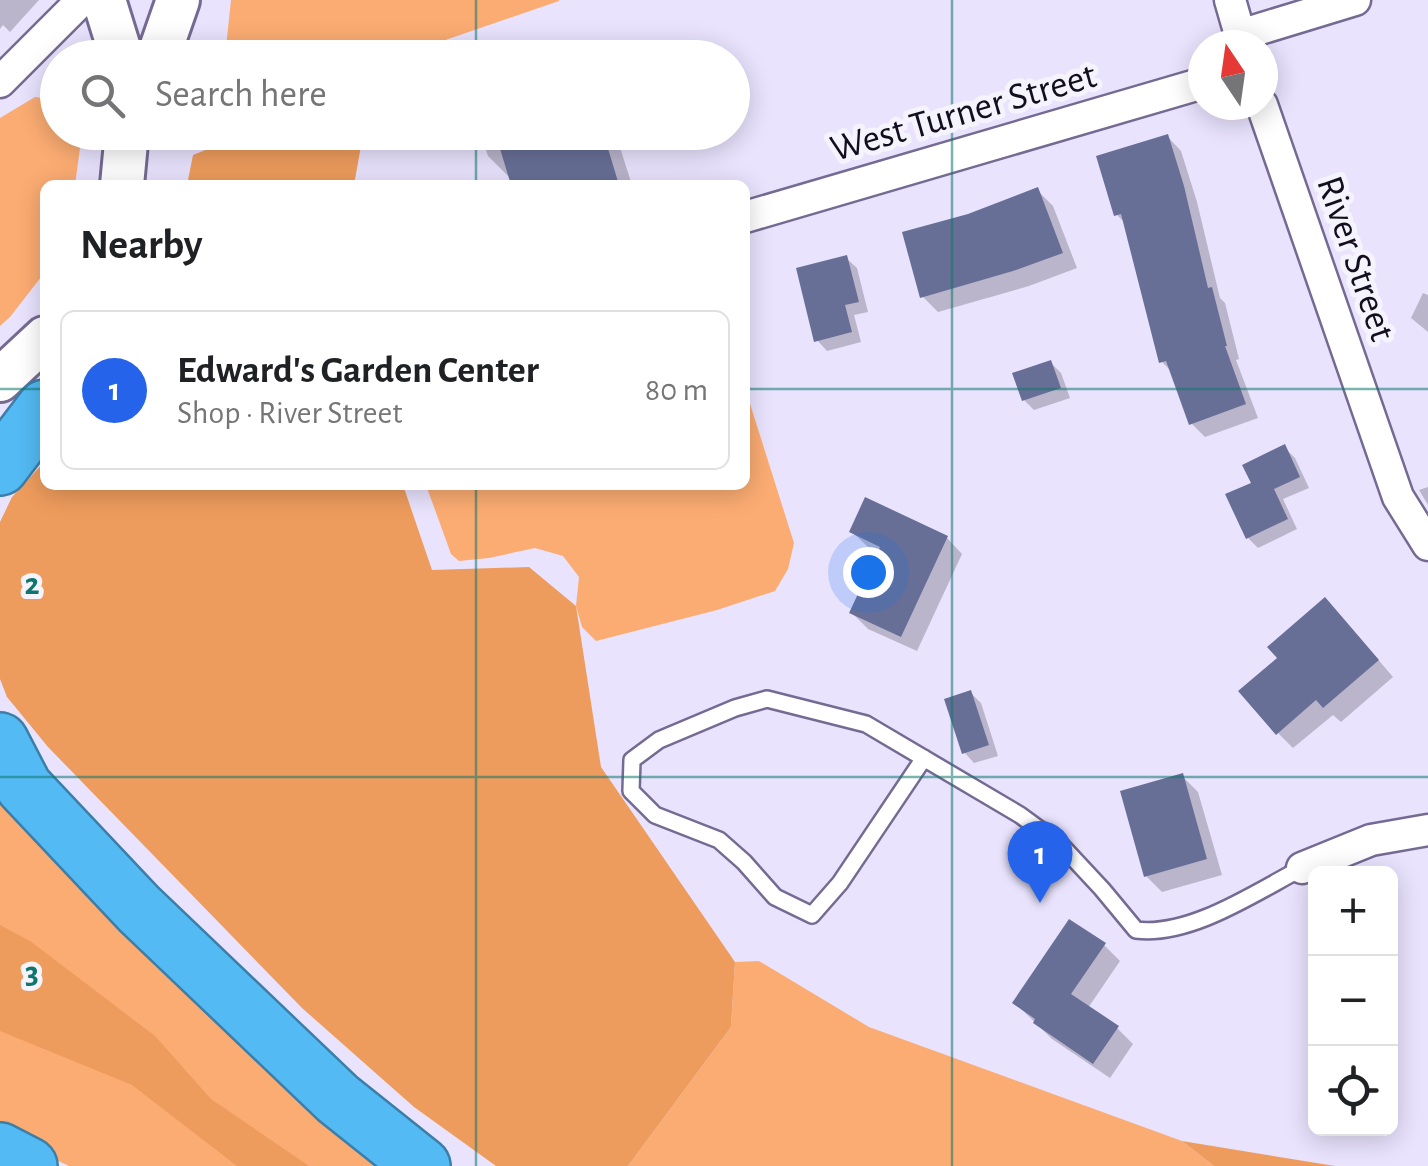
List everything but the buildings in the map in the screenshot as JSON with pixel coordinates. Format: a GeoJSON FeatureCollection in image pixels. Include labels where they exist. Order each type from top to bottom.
{"type":"FeatureCollection","features":[{"type":"Feature","properties":{"kind":"highway"},"geometry":{"type":"LineString","coordinates":[[0,467],[40,415]]}},
{"type":"Feature","properties":{"kind":"highway"},"geometry":{"type":"LineString","coordinates":[[8,763],[140,909],[258,1025],[338,1099],[422,1166]]}},
{"type":"Feature","properties":{"kind":"highway"},"geometry":{"type":"LineString","coordinates":[[0,1151],[30,1166]]}},
{"type":"Feature","properties":{"kind":"main road"},"geometry":{"type":"LineString","coordinates":[[104,0],[116,40]]}},
{"type":"Feature","properties":{"kind":"main road"},"geometry":{"type":"LineString","coordinates":[[126,0],[138,40]]}},
{"type":"Feature","properties":{"kind":"main road"},"geometry":{"type":"LineString","coordinates":[[164,40],[178,0]]}},
{"type":"Feature","properties":{"kind":"main road"},"geometry":{"type":"LineString","coordinates":[[131,150],[138,180]]}},
{"type":"Feature","properties":{"kind":"main road"},"geometry":{"type":"LineString","coordinates":[[139,180],[146,150]]}},
{"type":"Feature","properties":{"kind":"main road"},"geometry":{"type":"LineString","coordinates":[[0,380],[40,343]]}},
{"type":"Feature","properties":{"kind":"main road"},"geometry":{"type":"LineString","coordinates":[[0,437],[40,401]]}},
{"type":"Feature","properties":{"kind":"street"},"geometry":{"type":"LineString","coordinates":[[42,40],[82,0]]}},
{"type":"Feature","properties":{"kind":"street"},"geometry":{"type":"LineString","coordinates":[[1230,0],[1238,30]]}},
{"type":"Feature","properties":{"kind":"street"},"geometry":{"type":"LineString","coordinates":[[1270,30],[1355,0]]}},
{"type":"Feature","properties":{"kind":"street"},"geometry":{"type":"LineString","coordinates":[[0,82],[40,42]]}},
{"type":"Feature","properties":{"kind":"street","name":"West Turner Street"},"geometry":{"type":"LineString","coordinates":[[750,215],[1188,87]]}},
{"type":"Feature","properties":{"kind":"street","name":"River Street"},"geometry":{"type":"LineString","coordinates":[[1267,120],[1398,497],[1428,545]]}},
{"type":"Feature","properties":{"kind":"street"},"geometry":{"type":"LineString","coordinates":[[1302,868],[1371,840],[1428,830]]}},
{"type":"Feature","properties":{"kind":"lane"},"geometry":{"type":"LineString","coordinates":[[924,758],[840,883],[812,915],[775,897],[719,840],[655,815],[632,791],[632,760],[659,740],[767,699],[866,724],[924,758],[1020,815],[1061,845],[1136,930],[1151,932],[1200,920],[1302,868]]}},
{"type":"Feature","properties":{"kind":"shaded area"},"geometry":{"type":"Polygon","coordinates":[[[231,0],[559,0],[445,40],[227,40],[231,0]]]}},
{"type":"Feature","properties":{"kind":"shaded area"},"geometry":{"type":"Polygon","coordinates":[[[40,98],[40,150],[80,150],[76,180],[40,180],[40,278],[0,326],[0,118],[40,98]]]}},
{"type":"Feature","properties":{"kind":"shaded area"},"geometry":{"type":"Polygon","coordinates":[[[205,150],[360,150],[355,180],[188,180],[193,155],[205,150]]]}},
{"type":"Feature","properties":{"kind":"shaded area"},"geometry":{"type":"Polygon","coordinates":[[[750,404],[794,543],[788,569],[775,591],[596,641],[582,627],[576,606],[579,577],[563,556],[535,548],[459,561],[451,554],[428,490],[750,490],[750,404]]]}},
{"type":"Feature","properties":{"kind":"shaded area"},"geometry":{"type":"Polygon","coordinates":[[[40,466],[40,490],[405,490],[432,570],[529,567],[576,606],[601,767],[735,962],[731,1027],[628,1166],[496,1166],[414,1107],[302,1008],[48,747],[7,697],[0,679],[0,522],[12,497],[40,466]]]}},
{"type":"Feature","properties":{"kind":"shaded area"},"geometry":{"type":"Polygon","coordinates":[[[0,793],[393,1166],[69,1166],[0,1133],[0,793]]]}},
{"type":"Feature","properties":{"kind":"shaded area"},"geometry":{"type":"Polygon","coordinates":[[[0,925],[30,941],[155,1036],[211,1099],[309,1166],[237,1166],[132,1085],[0,1031],[0,925]]]}},
{"type":"Feature","properties":{"kind":"shaded area"},"geometry":{"type":"Polygon","coordinates":[[[759,961],[869,1027],[1182,1141],[1214,1166],[628,1166],[731,1027],[735,962],[759,961]]]}},
{"type":"Feature","properties":{"kind":"shaded area"},"geometry":{"type":"Polygon","coordinates":[[[1182,1141],[1335,1166],[1214,1166],[1182,1141]]]}},
{"type":"Feature","properties":{"kind":"place","name":"Edward's Garden Center"},"geometry":{"type":"Point","coordinates":[1040,903]}}]}
